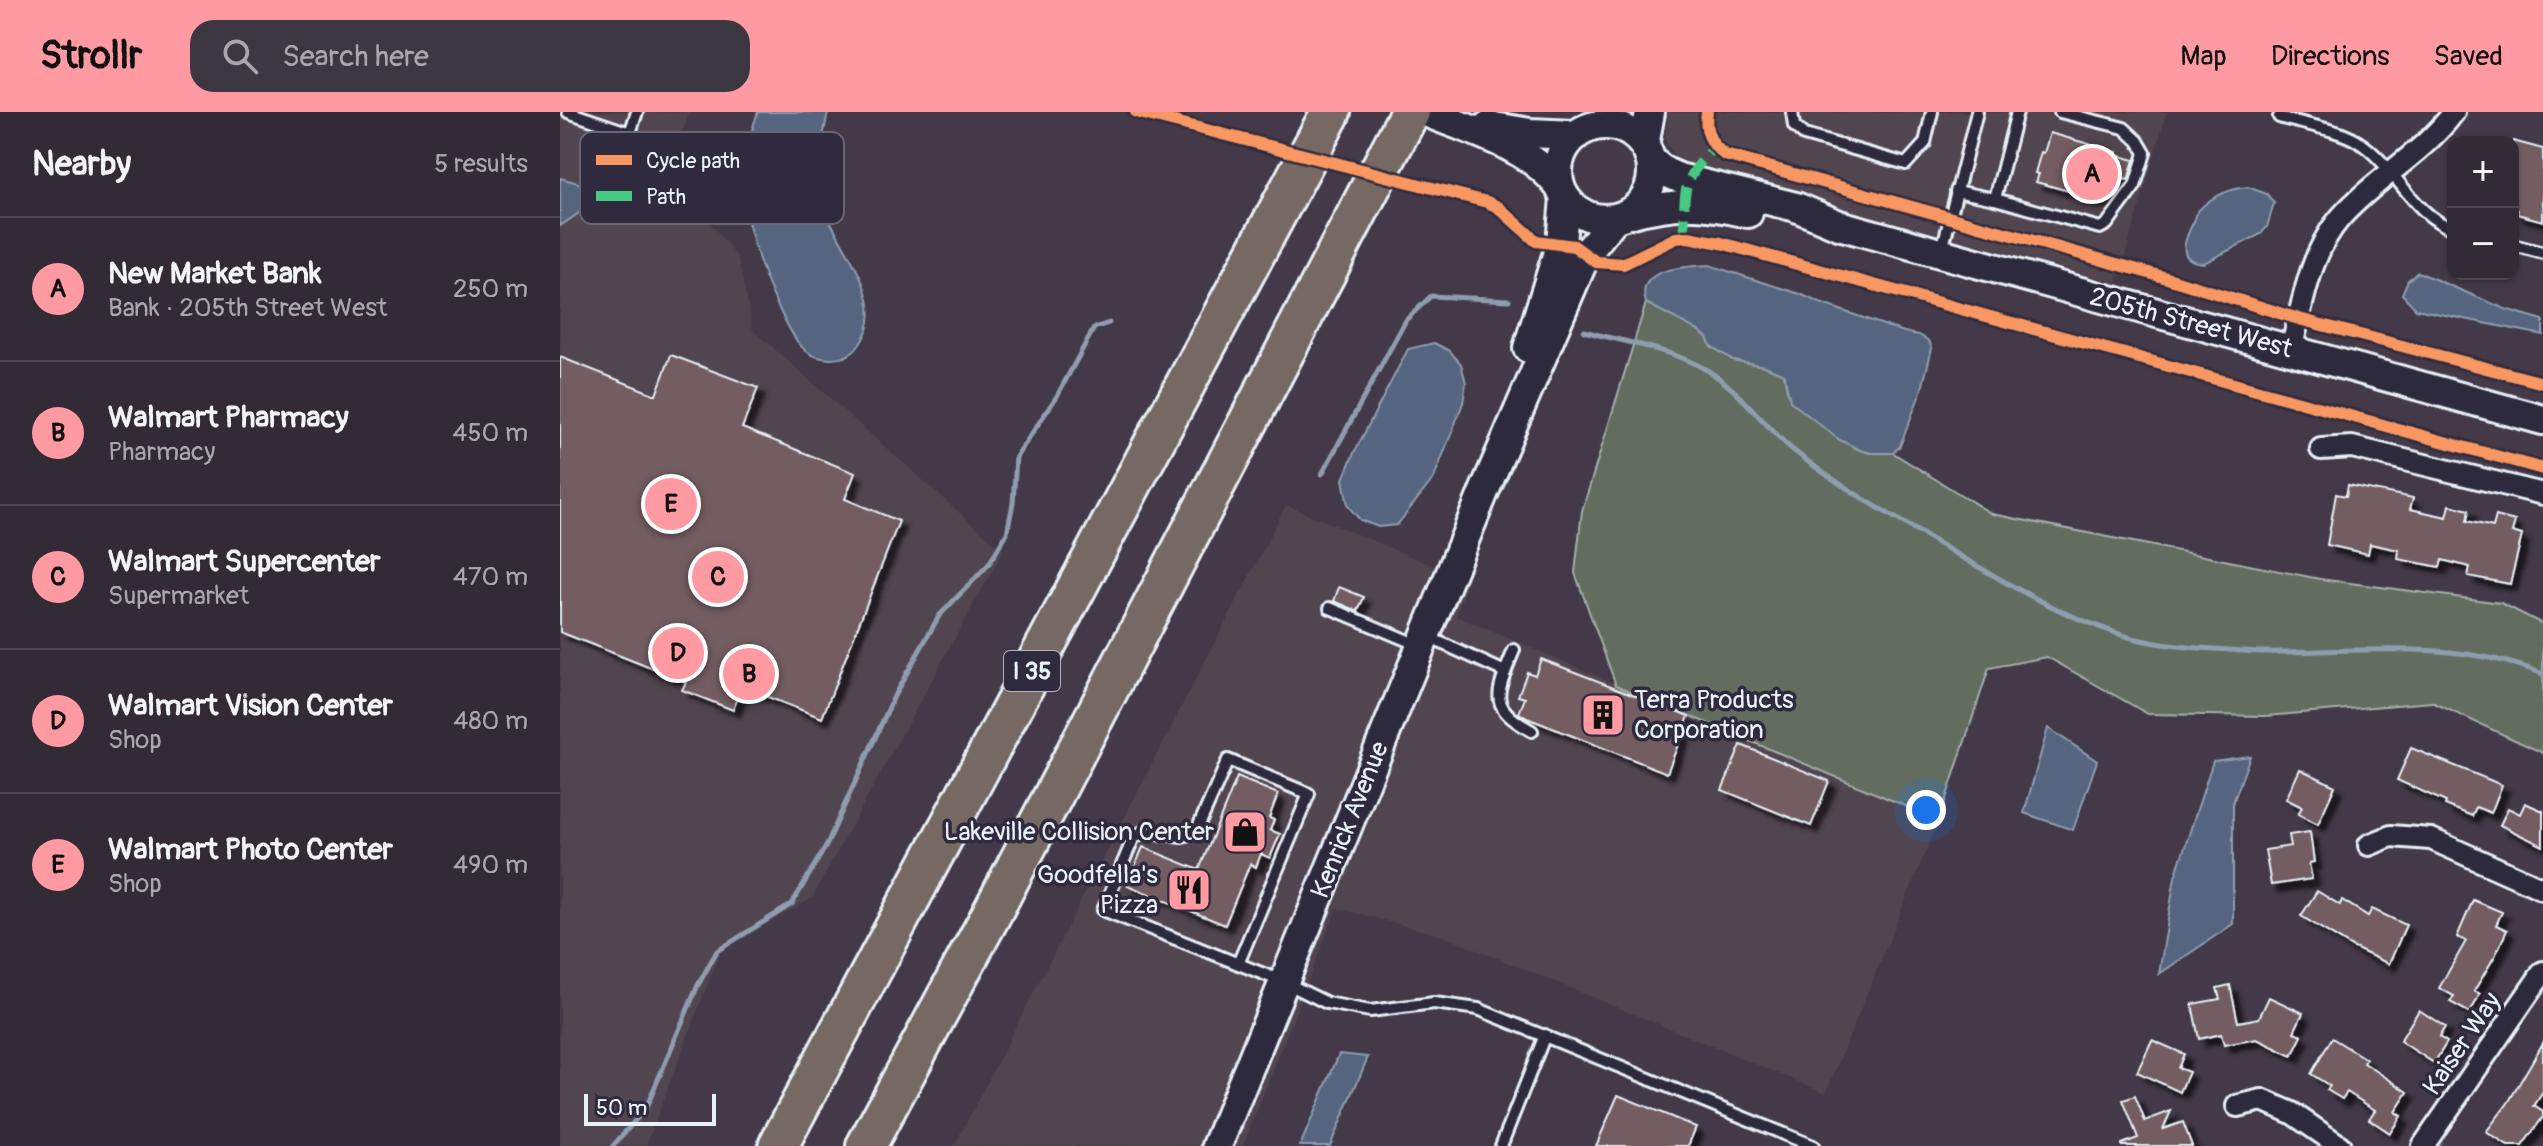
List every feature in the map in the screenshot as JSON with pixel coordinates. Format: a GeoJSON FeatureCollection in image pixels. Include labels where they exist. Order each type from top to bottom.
{"type":"FeatureCollection","features":[{"type":"Feature","properties":{"kind":"highway","name":"I 35"},"geometry":{"type":"LineString","coordinates":[[778,1146],[1331,112]]}},
{"type":"Feature","properties":{"kind":"highway"},"geometry":{"type":"LineString","coordinates":[[866,1146],[992,913],[1410,112]]}},
{"type":"Feature","properties":{"kind":"highway"},"geometry":{"type":"LineString","coordinates":[[896,1146],[992,913]]}},
{"type":"Feature","properties":{"kind":"street"},"geometry":{"type":"LineString","coordinates":[[1426,112],[1530,133],[1595,124],[1617,126],[1630,132],[1648,154]]}},
{"type":"Feature","properties":{"kind":"street"},"geometry":{"type":"LineString","coordinates":[[1426,112],[1522,152],[1547,172],[1574,209],[1600,220],[1621,216],[1639,205],[1647,194],[1652,181],[1648,154],[1650,112]]}},
{"type":"Feature","properties":{"kind":"street"},"geometry":{"type":"LineString","coordinates":[[2291,351],[2308,281],[2328,235],[2340,218],[2431,138],[2454,112]]}},
{"type":"Feature","properties":{"kind":"street"},"geometry":{"type":"LineString","coordinates":[[1562,192],[1557,172],[1565,145],[1595,124]]}},
{"type":"Feature","properties":{"kind":"street","name":"205th Street West"},"geometry":{"type":"LineString","coordinates":[[1648,154],[1665,172],[1679,178],[1796,207],[1839,225],[2543,420]]}},
{"type":"Feature","properties":{"kind":"street","name":"Kenrick Avenue"},"geometry":{"type":"LineString","coordinates":[[1483,494],[1561,243],[1562,192]]}},
{"type":"Feature","properties":{"kind":"street","name":"205th Street West"},"geometry":{"type":"LineString","coordinates":[[1621,216],[1684,203],[1723,207],[1794,223],[1839,225]]}},
{"type":"Feature","properties":{"kind":"street","name":"Kenrick Avenue"},"geometry":{"type":"LineString","coordinates":[[1217,1146],[1422,640],[1586,254],[1621,216]]}},
{"type":"Feature","properties":{"kind":"street"},"geometry":{"type":"LineString","coordinates":[[2321,449],[2352,447],[2543,494]]}},
{"type":"Feature","properties":{"kind":"street"},"geometry":{"type":"LineString","coordinates":[[2369,845],[2391,836],[2431,839],[2543,889]]}},
{"type":"Feature","properties":{"kind":"street","name":"Kaiser Way"},"geometry":{"type":"LineString","coordinates":[[2423,1146],[2543,972]]}},
{"type":"Feature","properties":{"kind":"street"},"geometry":{"type":"LineString","coordinates":[[2237,1106],[2262,1100],[2292,1113],[2340,1146]]}},
{"type":"Feature","properties":{"kind":"lane"},"geometry":{"type":"LineString","coordinates":[[568,112],[627,132]]}},
{"type":"Feature","properties":{"kind":"lane"},"geometry":{"type":"LineString","coordinates":[[630,132],[637,112]]}},
{"type":"Feature","properties":{"kind":"lane"},"geometry":{"type":"LineString","coordinates":[[1792,112],[1794,126],[1804,135],[1906,164],[1925,143],[1932,112]]}},
{"type":"Feature","properties":{"kind":"lane"},"geometry":{"type":"LineString","coordinates":[[1941,254],[1977,112]]}},
{"type":"Feature","properties":{"kind":"lane"},"geometry":{"type":"LineString","coordinates":[[1995,199],[2017,112]]}},
{"type":"Feature","properties":{"kind":"lane"},"geometry":{"type":"LineString","coordinates":[[1956,191],[2100,228],[2107,224],[2135,186],[2145,153],[2124,128],[2060,112]]}},
{"type":"Feature","properties":{"kind":"lane"},"geometry":{"type":"LineString","coordinates":[[2279,117],[2356,140],[2434,220],[2447,226]]}},
{"type":"Feature","properties":{"kind":"lane"},"geometry":{"type":"LineString","coordinates":[[2519,247],[2543,253]]}},
{"type":"Feature","properties":{"kind":"lane"},"geometry":{"type":"LineString","coordinates":[[1330,608],[1505,672]]}},
{"type":"Feature","properties":{"kind":"lane"},"geometry":{"type":"LineString","coordinates":[[1514,650],[1498,694],[1501,705],[1511,719],[1532,731]]}},
{"type":"Feature","properties":{"kind":"lane"},"geometry":{"type":"LineString","coordinates":[[1238,964],[1309,794],[1228,760],[1196,832],[1182,836],[1142,832],[1133,839],[1103,910],[1238,964],[1284,982],[1327,1003],[1370,1011],[1434,1003],[1478,1009],[1813,1146]]}},
{"type":"Feature","properties":{"kind":"lane"},"geometry":{"type":"LineString","coordinates":[[1501,1146],[1545,1035]]}},
{"type":"Feature","properties":{"kind":"shaded area"},"geometry":{"type":"Polygon","coordinates":[[[560,112],[690,112],[683,132],[580,132],[580,224],[712,224],[738,258],[753,330],[1003,551],[812,898],[720,952],[646,1146],[560,1146],[560,112]]]}},
{"type":"Feature","properties":{"kind":"shaded area"},"geometry":{"type":"Polygon","coordinates":[[[1668,112],[2167,112],[2117,283],[1680,164],[1665,141],[1668,112]]]}},
{"type":"Feature","properties":{"kind":"shaded area"},"geometry":{"type":"Polygon","coordinates":[[[1286,505],[1468,580],[1456,616],[1939,820],[1826,1093],[1443,936],[1337,908],[1243,1146],[954,1146],[1286,505]]]}},
{"type":"Feature","properties":{"kind":"green space"},"geometry":{"type":"Polygon","coordinates":[[[1646,303],[1699,330],[1711,346],[1733,360],[1765,366],[1784,374],[1787,390],[1838,439],[1871,453],[1893,453],[1992,514],[2320,579],[2501,603],[2543,624],[2543,753],[2432,702],[2266,716],[2148,714],[2047,657],[1989,668],[1939,820],[1616,685],[1575,573],[1582,511],[1646,303]]]}},
{"type":"Feature","properties":{"kind":"water"},"geometry":{"type":"Polygon","coordinates":[[[758,112],[828,112],[824,132],[751,132],[758,112]]]}},
{"type":"Feature","properties":{"kind":"water"},"geometry":{"type":"Polygon","coordinates":[[[560,178],[580,184],[580,212],[560,226],[560,178]]]}},
{"type":"Feature","properties":{"kind":"water"},"geometry":{"type":"Polygon","coordinates":[[[2248,187],[2267,194],[2274,203],[2267,227],[2261,234],[2204,263],[2188,258],[2184,247],[2199,210],[2223,193],[2248,187]]]}},
{"type":"Feature","properties":{"kind":"water"},"geometry":{"type":"Polygon","coordinates":[[[748,224],[832,224],[856,269],[870,309],[867,329],[857,348],[844,357],[834,359],[818,357],[806,351],[783,317],[759,261],[748,224]]]}},
{"type":"Feature","properties":{"kind":"water"},"geometry":{"type":"Polygon","coordinates":[[[1709,265],[1919,335],[1929,341],[1932,348],[1922,389],[1900,446],[1893,453],[1871,453],[1838,439],[1790,401],[1784,374],[1765,366],[1733,360],[1711,346],[1707,337],[1699,331],[1646,303],[1644,291],[1655,276],[1676,268],[1709,265]]]}},
{"type":"Feature","properties":{"kind":"water"},"geometry":{"type":"Polygon","coordinates":[[[2418,272],[2505,309],[2543,320],[2543,335],[2416,309],[2402,294],[2408,280],[2418,272]]]}},
{"type":"Feature","properties":{"kind":"water"},"geometry":{"type":"Polygon","coordinates":[[[1434,343],[1450,351],[1461,364],[1466,383],[1463,403],[1434,478],[1397,525],[1378,527],[1360,520],[1348,506],[1343,479],[1408,349],[1434,343]]]}},
{"type":"Feature","properties":{"kind":"water"},"geometry":{"type":"Polygon","coordinates":[[[2048,728],[2097,761],[2073,830],[2024,813],[2048,728]]]}},
{"type":"Feature","properties":{"kind":"water"},"geometry":{"type":"Polygon","coordinates":[[[2250,756],[2233,803],[2233,924],[2159,974],[2175,877],[2213,761],[2250,756]]]}},
{"type":"Feature","properties":{"kind":"water"},"geometry":{"type":"Polygon","coordinates":[[[1339,1054],[1368,1057],[1330,1146],[1300,1146],[1339,1054]]]}},
{"type":"Feature","properties":{"kind":"building"},"geometry":{"type":"Polygon","coordinates":[[[2050,133],[2117,152],[2117,155],[2134,160],[2128,180],[2111,176],[2104,201],[2075,196],[2076,193],[2036,182],[2039,174],[2035,173],[2041,152],[2044,153],[2050,133]]]}},
{"type":"Feature","properties":{"kind":"building"},"geometry":{"type":"Polygon","coordinates":[[[2519,143],[2543,149],[2543,221],[2519,215],[2519,143]]]}},
{"type":"Feature","properties":{"kind":"building"},"geometry":{"type":"Polygon","coordinates":[[[671,355],[758,388],[742,428],[855,473],[845,499],[899,521],[822,718],[742,687],[733,710],[682,690],[686,682],[560,632],[560,357],[656,395],[671,355]]]}},
{"type":"Feature","properties":{"kind":"building"},"geometry":{"type":"Polygon","coordinates":[[[2348,485],[2413,498],[2410,509],[2447,517],[2450,505],[2469,510],[2467,521],[2493,527],[2496,516],[2515,521],[2512,532],[2522,535],[2510,584],[2468,576],[2470,567],[2442,560],[2440,567],[2398,559],[2399,550],[2370,544],[2368,554],[2327,545],[2336,494],[2346,496],[2348,485]]]}},
{"type":"Feature","properties":{"kind":"building"},"geometry":{"type":"Polygon","coordinates":[[[1339,587],[1364,597],[1358,611],[1334,601],[1339,587]]]}},
{"type":"Feature","properties":{"kind":"building","name":"Terra Products Corporation"},"geometry":{"type":"Polygon","coordinates":[[[1541,659],[1689,716],[1667,773],[1519,713],[1525,698],[1518,696],[1527,672],[1535,675],[1541,659]]]}},
{"type":"Feature","properties":{"kind":"building"},"geometry":{"type":"Polygon","coordinates":[[[1741,745],[1829,781],[1811,826],[1722,790],[1741,745]]]}},
{"type":"Feature","properties":{"kind":"building"},"geometry":{"type":"Polygon","coordinates":[[[2411,748],[2502,785],[2491,813],[2476,807],[2472,816],[2397,780],[2411,748]]]}},
{"type":"Feature","properties":{"kind":"building"},"geometry":{"type":"Polygon","coordinates":[[[2300,769],[2335,786],[2318,824],[2298,814],[2302,807],[2286,799],[2300,769]]]}},
{"type":"Feature","properties":{"kind":"building"},"geometry":{"type":"Polygon","coordinates":[[[1237,777],[1278,794],[1269,818],[1274,820],[1270,830],[1280,834],[1270,858],[1261,854],[1256,867],[1250,864],[1225,925],[1127,885],[1143,847],[1199,870],[1237,777]]]}},
{"type":"Feature","properties":{"kind":"building"},"geometry":{"type":"Polygon","coordinates":[[[2525,803],[2543,811],[2543,846],[2500,825],[2508,808],[2520,814],[2525,803]]]}},
{"type":"Feature","properties":{"kind":"building"},"geometry":{"type":"Polygon","coordinates":[[[2310,832],[2314,862],[2309,863],[2312,879],[2271,885],[2265,850],[2291,846],[2289,835],[2310,832]]]}},
{"type":"Feature","properties":{"kind":"building"},"geometry":{"type":"Polygon","coordinates":[[[2317,891],[2340,905],[2342,900],[2368,916],[2372,909],[2406,925],[2389,964],[2352,947],[2301,916],[2317,891]]]}},
{"type":"Feature","properties":{"kind":"building"},"geometry":{"type":"Polygon","coordinates":[[[2473,900],[2502,912],[2496,925],[2507,930],[2474,991],[2480,994],[2470,1013],[2450,1002],[2454,996],[2439,988],[2466,941],[2457,937],[2473,900]]]}},
{"type":"Feature","properties":{"kind":"building"},"geometry":{"type":"Polygon","coordinates":[[[2230,985],[2238,1022],[2259,1018],[2269,997],[2303,1013],[2294,1032],[2302,1036],[2292,1056],[2257,1039],[2224,1045],[2221,1034],[2199,1039],[2192,1004],[2220,999],[2217,988],[2230,985]]]}},
{"type":"Feature","properties":{"kind":"building"},"geometry":{"type":"Polygon","coordinates":[[[2419,1010],[2445,1027],[2439,1037],[2447,1042],[2434,1063],[2400,1041],[2419,1010]]]}},
{"type":"Feature","properties":{"kind":"building"},"geometry":{"type":"Polygon","coordinates":[[[2332,1038],[2366,1059],[2364,1063],[2408,1092],[2395,1112],[2401,1116],[2390,1133],[2369,1119],[2375,1110],[2347,1092],[2342,1099],[2327,1090],[2330,1086],[2311,1074],[2332,1038]]]}},
{"type":"Feature","properties":{"kind":"building"},"geometry":{"type":"Polygon","coordinates":[[[2152,1040],[2184,1054],[2178,1068],[2189,1072],[2180,1092],[2137,1072],[2152,1040]]]}},
{"type":"Feature","properties":{"kind":"building"},"geometry":{"type":"Polygon","coordinates":[[[2543,1043],[2543,1092],[2534,1106],[2543,1112],[2543,1117],[2522,1146],[2508,1146],[2486,1132],[2508,1103],[2543,1043]]]}},
{"type":"Feature","properties":{"kind":"building"},"geometry":{"type":"Polygon","coordinates":[[[1618,1095],[1696,1127],[1688,1146],[1596,1146],[1618,1095]]]}},
{"type":"Feature","properties":{"kind":"building"},"geometry":{"type":"Polygon","coordinates":[[[2135,1096],[2145,1121],[2171,1111],[2163,1129],[2183,1122],[2192,1146],[2122,1146],[2138,1138],[2123,1100],[2135,1096]]]}},
{"type":"Feature","properties":{"kind":"waterway"},"geometry":{"type":"LineString","coordinates":[[1322,474],[1406,320],[1431,296],[1509,300]]}},
{"type":"Feature","properties":{"kind":"waterway"},"geometry":{"type":"LineString","coordinates":[[613,1146],[646,1108],[698,985],[717,951],[792,904],[827,844],[895,694],[939,616],[989,564],[1007,533],[1013,503],[1016,457],[1057,396],[1094,328],[1109,323]]}},
{"type":"Feature","properties":{"kind":"waterway"},"geometry":{"type":"LineString","coordinates":[[1584,331],[1662,351],[1705,369],[1730,388],[1786,444],[1849,489],[2002,581],[2048,605],[2119,634],[2166,644],[2264,652],[2446,652],[2511,663],[2543,674]]}},
{"type":"Feature","properties":{"kind":"marked path"},"geometry":{"type":"LineString","coordinates":[[1685,237],[1686,188],[1695,170],[1714,148]]}},
{"type":"Feature","properties":{"kind":"cycle path"},"geometry":{"type":"LineString","coordinates":[[1136,112],[1487,202],[1498,207],[1536,241],[1574,246],[1596,262],[1623,264],[1676,238],[1721,243],[2543,469]]}},
{"type":"Feature","properties":{"kind":"cycle path"},"geometry":{"type":"LineString","coordinates":[[1707,112],[1709,136],[1725,155],[2167,278],[2299,319],[2543,383]]}},
{"type":"Feature","properties":{"kind":"place","name":"New Market Bank"},"geometry":{"type":"Point","coordinates":[2092,174]}},
{"type":"Feature","properties":{"kind":"place","name":"Walmart Photo Center"},"geometry":{"type":"Point","coordinates":[671,504]}},
{"type":"Feature","properties":{"kind":"place","name":"Walmart Supercenter"},"geometry":{"type":"Point","coordinates":[718,577]}},
{"type":"Feature","properties":{"kind":"place","name":"Walmart Vision Center"},"geometry":{"type":"Point","coordinates":[678,653]}},
{"type":"Feature","properties":{"kind":"place","name":"Walmart Pharmacy"},"geometry":{"type":"Point","coordinates":[749,674]}},
{"type":"Feature","properties":{"kind":"place","name":"Terra Products Corporation"},"geometry":{"type":"Point","coordinates":[1603,715]}},
{"type":"Feature","properties":{"kind":"place","name":"Lakeville Collision Center"},"geometry":{"type":"Point","coordinates":[1245,832]}},
{"type":"Feature","properties":{"kind":"place","name":"Goodfella's Pizza"},"geometry":{"type":"Point","coordinates":[1189,890]}}]}
